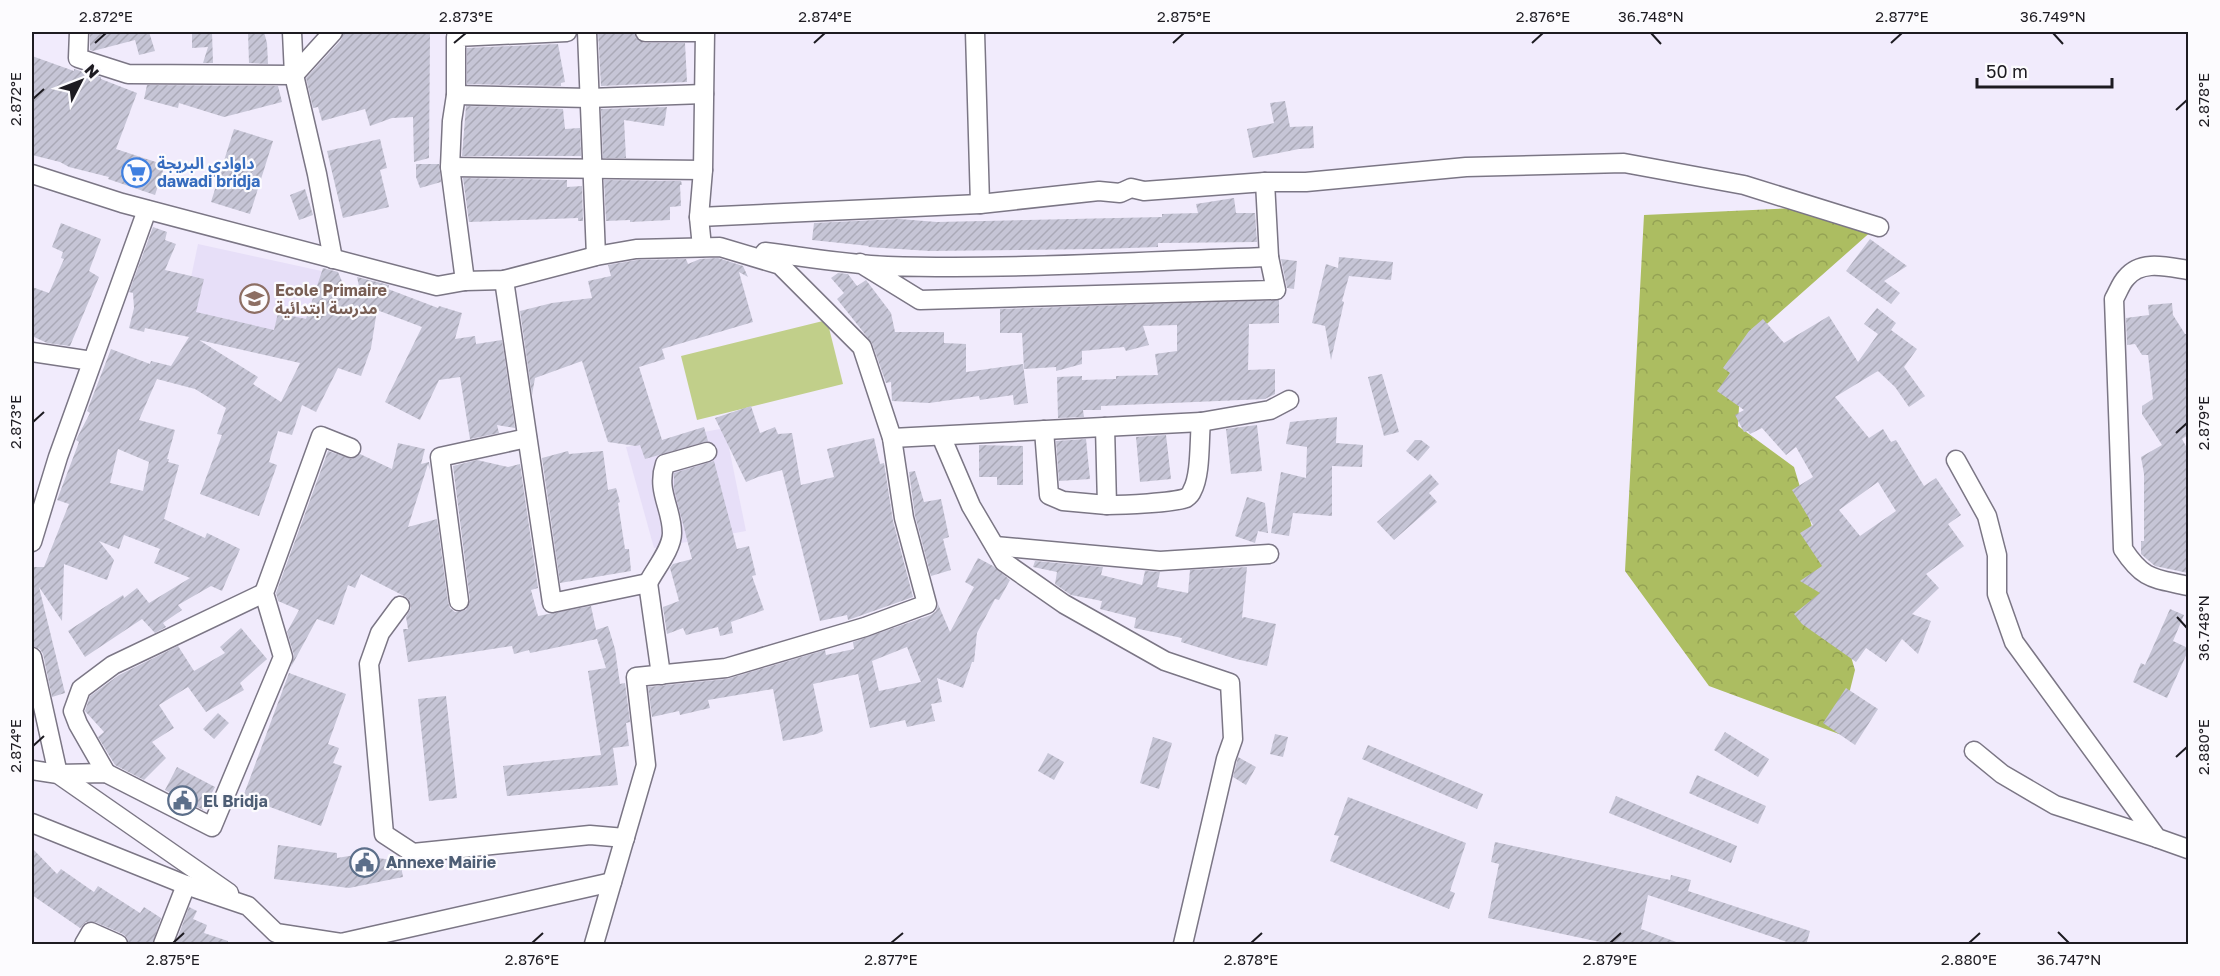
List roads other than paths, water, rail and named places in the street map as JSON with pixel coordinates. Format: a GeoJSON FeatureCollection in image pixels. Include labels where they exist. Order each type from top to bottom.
{"type":"FeatureCollection","features":[{"type":"Feature","properties":{"kind":"street"},"geometry":{"type":"LineString","coordinates":[[79,32],[78,58],[128,74],[294,75],[333,32]]}},
{"type":"Feature","properties":{"kind":"street"},"geometry":{"type":"LineString","coordinates":[[292,32],[294,75],[317,174],[333,259]]}},
{"type":"Feature","properties":{"kind":"street"},"geometry":{"type":"LineString","coordinates":[[465,280],[450,167],[452,121],[456,95],[456,34],[567,32]]}},
{"type":"Feature","properties":{"kind":"street"},"geometry":{"type":"LineString","coordinates":[[587,32],[596,256]]}},
{"type":"Feature","properties":{"kind":"street"},"geometry":{"type":"LineString","coordinates":[[645,32],[705,32],[703,170],[699,217],[711,247]]}},
{"type":"Feature","properties":{"kind":"street"},"geometry":{"type":"LineString","coordinates":[[975,32],[981,204]]}},
{"type":"Feature","properties":{"kind":"street"},"geometry":{"type":"LineString","coordinates":[[456,95],[590,98],[704,94]]}},
{"type":"Feature","properties":{"kind":"street"},"geometry":{"type":"LineString","coordinates":[[699,217],[981,204],[1099,191],[1120,193],[1131,188],[1144,191],[1265,182],[1306,182],[1466,167],[1624,163],[1744,185],[1880,227]]}},
{"type":"Feature","properties":{"kind":"street"},"geometry":{"type":"LineString","coordinates":[[450,167],[703,170]]}},
{"type":"Feature","properties":{"kind":"street"},"geometry":{"type":"LineString","coordinates":[[32,174],[147,210],[437,286],[465,280],[504,280],[596,256],[636,249],[711,247],[884,266],[965,267],[1269,257]]}},
{"type":"Feature","properties":{"kind":"street"},"geometry":{"type":"LineString","coordinates":[[860,263],[920,300],[1276,290],[1269,257],[1265,182]]}},
{"type":"Feature","properties":{"kind":"street"},"geometry":{"type":"LineString","coordinates":[[32,542],[58,457],[147,210]]}},
{"type":"Feature","properties":{"kind":"street"},"geometry":{"type":"LineString","coordinates":[[594,945],[646,765],[636,677],[726,668],[865,627],[927,604],[904,518],[892,438],[862,347],[780,265],[711,247]]}},
{"type":"Feature","properties":{"kind":"street"},"geometry":{"type":"LineString","coordinates":[[2188,270],[2158,265],[2140,267],[2126,277],[2114,299],[2123,549],[2134,566],[2148,576],[2188,586]]}},
{"type":"Feature","properties":{"kind":"street"},"geometry":{"type":"LineString","coordinates":[[504,280],[552,603],[648,583]]}},
{"type":"Feature","properties":{"kind":"street"},"geometry":{"type":"LineString","coordinates":[[32,352],[92,361]]}},
{"type":"Feature","properties":{"kind":"street"},"geometry":{"type":"LineString","coordinates":[[892,438],[1201,422],[1270,410],[1289,400]]}},
{"type":"Feature","properties":{"kind":"street"},"geometry":{"type":"LineString","coordinates":[[1044,430],[1049,495],[1062,501],[1124,505],[1187,497],[1191,493],[1196,482],[1201,422]]}},
{"type":"Feature","properties":{"kind":"street"},"geometry":{"type":"LineString","coordinates":[[1105,427],[1107,505]]}},
{"type":"Feature","properties":{"kind":"street"},"geometry":{"type":"LineString","coordinates":[[32,770],[58,774],[106,773],[212,826],[282,657],[264,593],[321,436],[351,447]]}},
{"type":"Feature","properties":{"kind":"street"},"geometry":{"type":"LineString","coordinates":[[941,436],[971,506],[1004,562],[1064,604],[1165,661],[1230,683],[1233,739],[1183,945]]}},
{"type":"Feature","properties":{"kind":"street"},"geometry":{"type":"LineString","coordinates":[[459,601],[440,457],[527,438]]}},
{"type":"Feature","properties":{"kind":"street"},"geometry":{"type":"LineString","coordinates":[[661,675],[648,583],[667,549],[672,534],[661,477],[664,464],[707,452]]}},
{"type":"Feature","properties":{"kind":"street"},"geometry":{"type":"LineString","coordinates":[[1956,460],[1987,516],[1997,555],[1997,594],[2014,642],[2157,838]]}},
{"type":"Feature","properties":{"kind":"street"},"geometry":{"type":"LineString","coordinates":[[995,546],[1160,561],[1269,554]]}},
{"type":"Feature","properties":{"kind":"street"},"geometry":{"type":"LineString","coordinates":[[106,773],[73,711],[81,689],[113,665],[264,593]]}},
{"type":"Feature","properties":{"kind":"street"},"geometry":{"type":"LineString","coordinates":[[400,606],[380,633],[369,664],[384,834],[412,853],[590,835],[625,838]]}},
{"type":"Feature","properties":{"kind":"street"},"geometry":{"type":"LineString","coordinates":[[32,657],[58,774],[248,906],[275,939],[341,943],[612,882]]}},
{"type":"Feature","properties":{"kind":"street"},"geometry":{"type":"LineString","coordinates":[[1974,751],[2002,774],[2055,805],[2188,849]]}},
{"type":"Feature","properties":{"kind":"street"},"geometry":{"type":"LineString","coordinates":[[32,823],[186,885],[248,906]]}},
{"type":"Feature","properties":{"kind":"street"},"geometry":{"type":"LineString","coordinates":[[163,945],[186,885]]}},
{"type":"Feature","properties":{"kind":"street"},"geometry":{"type":"LineString","coordinates":[[84,945],[91,932],[118,945]]}},
{"type":"Feature","properties":{"kind":"place","name":"داوادي البريجة dawadi bridja"},"geometry":{"type":"Point","coordinates":[136,172]}},
{"type":"Feature","properties":{"kind":"place","name":"Ecole Primaire مدرسة ابتدائية"},"geometry":{"type":"Point","coordinates":[254,299]}},
{"type":"Feature","properties":{"kind":"place","name":"El Bridja"},"geometry":{"type":"Point","coordinates":[182,801]}},
{"type":"Feature","properties":{"kind":"place","name":"Annexe Mairie"},"geometry":{"type":"Point","coordinates":[365,862]}}]}
